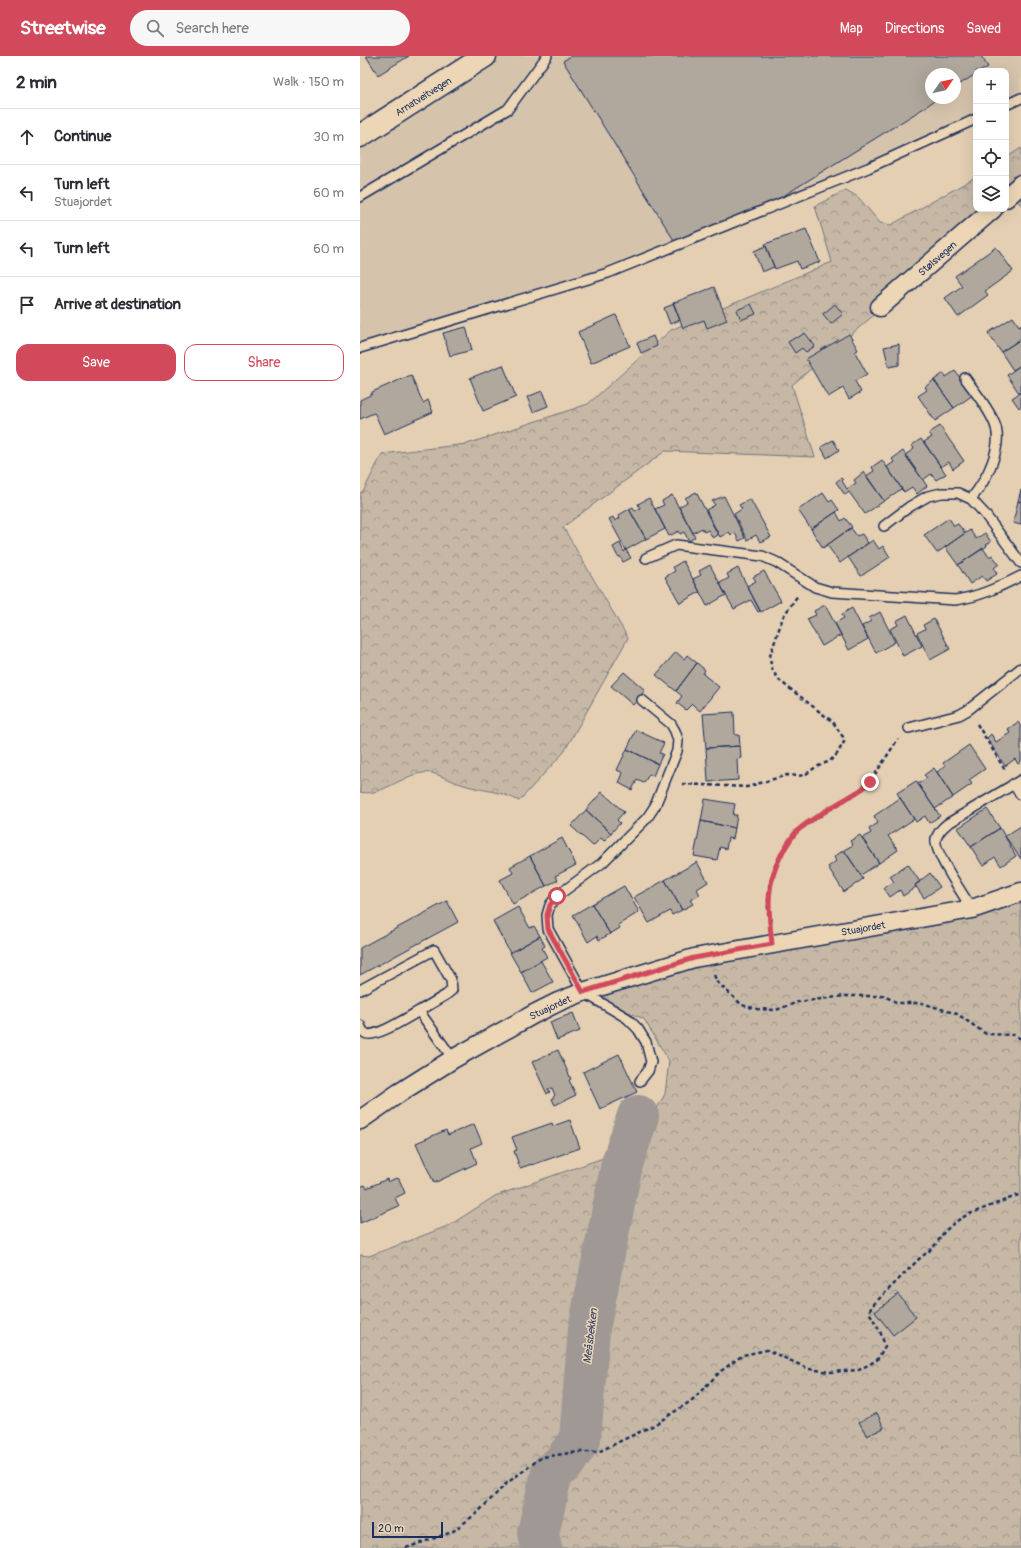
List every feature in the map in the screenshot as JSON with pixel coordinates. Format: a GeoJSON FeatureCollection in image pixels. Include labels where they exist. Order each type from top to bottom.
{"type":"FeatureCollection","features":[{"type":"Feature","properties":{"kind":"main road","name":"Arnatveitvegen"},"geometry":{"type":"LineString","coordinates":[[360,136],[485,56]]}},
{"type":"Feature","properties":{"kind":"street"},"geometry":{"type":"LineString","coordinates":[[1009,195],[1021,184]]}},
{"type":"Feature","properties":{"kind":"street","name":"Stølsvegen"},"geometry":{"type":"LineString","coordinates":[[880,307],[990,212]]}},
{"type":"Feature","properties":{"kind":"street","name":"Stuajordet"},"geometry":{"type":"LineString","coordinates":[[360,1120],[453,1059],[534,1014],[583,992],[694,958],[972,909],[1021,892]]}},
{"type":"Feature","properties":{"kind":"lane"},"geometry":{"type":"LineString","coordinates":[[360,197],[508,109],[547,56]]}},
{"type":"Feature","properties":{"kind":"lane"},"geometry":{"type":"LineString","coordinates":[[1008,104],[1021,98]]}},
{"type":"Feature","properties":{"kind":"lane"},"geometry":{"type":"LineString","coordinates":[[360,348],[608,273],[868,168],[973,120]]}},
{"type":"Feature","properties":{"kind":"lane"},"geometry":{"type":"LineString","coordinates":[[965,378],[986,407],[995,423],[997,436],[995,454],[989,474],[981,488],[971,499]]}},
{"type":"Feature","properties":{"kind":"lane"},"geometry":{"type":"LineString","coordinates":[[884,526],[909,507],[928,496],[942,493],[958,493],[971,499],[984,513],[1021,563]]}},
{"type":"Feature","properties":{"kind":"lane"},"geometry":{"type":"LineString","coordinates":[[646,558],[676,545],[762,556],[776,562],[815,587],[832,592],[955,600],[988,593],[1021,576]]}},
{"type":"Feature","properties":{"kind":"lane"},"geometry":{"type":"LineString","coordinates":[[909,728],[959,715],[968,710],[1021,668]]}},
{"type":"Feature","properties":{"kind":"lane"},"geometry":{"type":"LineString","coordinates":[[640,1081],[648,1071],[651,1062],[646,1042],[638,1029],[627,1018],[583,992],[548,929],[547,915],[550,905],[557,896],[602,863],[647,818],[655,806],[677,751],[678,740],[676,731],[671,724],[642,700]]}},
{"type":"Feature","properties":{"kind":"lane"},"geometry":{"type":"LineString","coordinates":[[972,909],[943,862],[937,849],[936,839],[940,830],[947,824],[1017,782],[1021,795]]}},
{"type":"Feature","properties":{"kind":"lane"},"geometry":{"type":"LineString","coordinates":[[360,990],[434,950],[451,980],[452,990],[446,995],[378,1034],[370,1035],[364,1033],[360,1025]]}},
{"type":"Feature","properties":{"kind":"lane"},"geometry":{"type":"LineString","coordinates":[[419,1011],[453,1059]]}},
{"type":"Feature","properties":{"kind":"path"},"geometry":{"type":"LineString","coordinates":[[664,783],[747,787],[786,775],[799,776],[806,774],[830,760],[837,754],[844,742],[843,737],[833,722],[780,681],[771,666],[770,656],[782,617],[800,593]]}},
{"type":"Feature","properties":{"kind":"path"},"geometry":{"type":"LineString","coordinates":[[968,710],[1017,782]]}},
{"type":"Feature","properties":{"kind":"path"},"geometry":{"type":"LineString","coordinates":[[772,944],[768,905],[770,884],[776,864],[787,845],[796,832],[862,789],[870,782],[901,735],[909,728]]}},
{"type":"Feature","properties":{"kind":"path"},"geometry":{"type":"LineString","coordinates":[[707,956],[717,982],[742,1005],[757,1009],[776,1010],[798,1002],[844,996],[884,996],[898,1004],[922,1003],[957,1014],[986,1034],[1014,1035],[1021,1039]]}},
{"type":"Feature","properties":{"kind":"path"},"geometry":{"type":"LineString","coordinates":[[406,1548],[452,1532],[477,1513],[507,1483],[542,1457],[578,1452],[598,1452],[654,1425],[691,1401],[721,1371],[743,1355],[767,1350],[809,1369],[831,1372],[859,1370],[877,1360],[885,1346],[880,1331],[869,1312],[872,1306],[919,1258],[929,1251],[944,1232],[956,1222],[967,1215],[1021,1194]]}},
{"type":"Feature","properties":{"kind":"shaded area"},"geometry":{"type":"Polygon","coordinates":[[[485,56],[1021,56],[1021,98],[1009,104],[1009,68],[973,68],[973,120],[608,273],[360,348],[360,136],[485,56]]]}},
{"type":"Feature","properties":{"kind":"green space"},"geometry":{"type":"Polygon","coordinates":[[[1021,148],[1021,205],[1014,196],[1009,200],[1009,156],[1021,148]]]}},
{"type":"Feature","properties":{"kind":"green space"},"geometry":{"type":"Polygon","coordinates":[[[973,179],[973,212],[994,212],[792,385],[815,457],[665,451],[563,527],[628,638],[564,752],[519,801],[506,795],[464,785],[432,773],[410,776],[374,792],[360,792],[360,493],[364,490],[382,454],[467,444],[588,404],[671,330],[832,262],[815,206],[846,190],[858,197],[880,223],[891,225],[973,179]]]}},
{"type":"Feature","properties":{"kind":"green space"},"geometry":{"type":"Polygon","coordinates":[[[1021,892],[1021,1548],[360,1548],[360,1255],[369,1256],[450,1225],[495,1196],[609,1156],[650,1121],[665,1094],[669,1061],[644,1019],[583,992],[1021,892]]]}},
{"type":"Feature","properties":{"kind":"building"},"geometry":{"type":"Polygon","coordinates":[[[366,56],[409,56],[378,75],[366,56]]]}},
{"type":"Feature","properties":{"kind":"building"},"geometry":{"type":"Polygon","coordinates":[[[571,56],[981,56],[988,67],[973,68],[973,76],[961,83],[961,68],[925,68],[925,104],[930,104],[924,108],[772,203],[677,245],[563,61],[571,56]]]}},
{"type":"Feature","properties":{"kind":"building"},"geometry":{"type":"Polygon","coordinates":[[[806,229],[820,262],[800,269],[797,261],[775,269],[765,244],[806,229]]]}},
{"type":"Feature","properties":{"kind":"building"},"geometry":{"type":"Polygon","coordinates":[[[766,246],[774,267],[762,272],[754,251],[766,246]]]}},
{"type":"Feature","properties":{"kind":"building"},"geometry":{"type":"Polygon","coordinates":[[[996,247],[1013,271],[985,291],[988,295],[958,317],[945,298],[962,286],[955,276],[996,247]]]}},
{"type":"Feature","properties":{"kind":"building"},"geometry":{"type":"Polygon","coordinates":[[[714,287],[727,320],[707,328],[704,320],[683,328],[673,303],[714,287]]]}},
{"type":"Feature","properties":{"kind":"building"},"geometry":{"type":"Polygon","coordinates":[[[674,304],[680,320],[670,324],[664,308],[674,304]]]}},
{"type":"Feature","properties":{"kind":"building"},"geometry":{"type":"Polygon","coordinates":[[[751,304],[756,314],[741,320],[737,310],[751,304]]]}},
{"type":"Feature","properties":{"kind":"building"},"geometry":{"type":"Polygon","coordinates":[[[835,304],[843,314],[831,324],[823,314],[835,304]]]}},
{"type":"Feature","properties":{"kind":"building"},"geometry":{"type":"Polygon","coordinates":[[[616,315],[630,346],[591,363],[578,332],[616,315]]]}},
{"type":"Feature","properties":{"kind":"building"},"geometry":{"type":"Polygon","coordinates":[[[1013,317],[1019,326],[1021,324],[1021,339],[1001,352],[988,333],[1013,317]]]}},
{"type":"Feature","properties":{"kind":"building"},"geometry":{"type":"Polygon","coordinates":[[[466,327],[472,350],[450,356],[443,333],[466,327]]]}},
{"type":"Feature","properties":{"kind":"building"},"geometry":{"type":"Polygon","coordinates":[[[805,333],[815,346],[806,352],[802,348],[795,353],[788,342],[805,333]]]}},
{"type":"Feature","properties":{"kind":"building"},"geometry":{"type":"Polygon","coordinates":[[[849,334],[858,350],[855,352],[867,374],[855,381],[861,392],[849,399],[843,388],[828,397],[806,359],[849,334]]]}},
{"type":"Feature","properties":{"kind":"building"},"geometry":{"type":"Polygon","coordinates":[[[653,336],[657,346],[641,353],[637,343],[653,336]]]}},
{"type":"Feature","properties":{"kind":"building"},"geometry":{"type":"Polygon","coordinates":[[[1021,339],[1021,365],[1013,370],[1001,352],[1021,339]]]}},
{"type":"Feature","properties":{"kind":"building"},"geometry":{"type":"Polygon","coordinates":[[[899,344],[899,365],[889,367],[884,347],[899,344]]]}},
{"type":"Feature","properties":{"kind":"building"},"geometry":{"type":"Polygon","coordinates":[[[503,365],[516,397],[483,411],[470,378],[503,365]]]}},
{"type":"Feature","properties":{"kind":"building"},"geometry":{"type":"Polygon","coordinates":[[[1021,365],[1021,392],[1019,393],[1007,375],[1021,365]]]}},
{"type":"Feature","properties":{"kind":"building"},"geometry":{"type":"Polygon","coordinates":[[[955,371],[973,395],[954,408],[934,380],[944,373],[946,377],[955,371]]]}},
{"type":"Feature","properties":{"kind":"building"},"geometry":{"type":"Polygon","coordinates":[[[411,375],[423,403],[428,400],[433,412],[384,434],[374,413],[360,419],[360,400],[372,394],[372,392],[411,375]]]}},
{"type":"Feature","properties":{"kind":"building"},"geometry":{"type":"Polygon","coordinates":[[[934,380],[954,408],[935,421],[918,396],[927,390],[925,387],[934,380]]]}},
{"type":"Feature","properties":{"kind":"building"},"geometry":{"type":"Polygon","coordinates":[[[542,391],[548,406],[533,412],[527,397],[542,391]]]}},
{"type":"Feature","properties":{"kind":"building"},"geometry":{"type":"Polygon","coordinates":[[[1021,392],[1021,406],[1019,408],[1012,398],[1021,392]]]}},
{"type":"Feature","properties":{"kind":"building"},"geometry":{"type":"Polygon","coordinates":[[[940,426],[964,461],[953,469],[949,462],[941,467],[924,442],[932,437],[929,433],[940,426]]]}},
{"type":"Feature","properties":{"kind":"building"},"geometry":{"type":"Polygon","coordinates":[[[921,439],[946,474],[936,480],[931,474],[923,480],[905,455],[914,449],[912,445],[921,439]]]}},
{"type":"Feature","properties":{"kind":"building"},"geometry":{"type":"Polygon","coordinates":[[[833,440],[839,450],[827,458],[821,447],[833,440]]]}},
{"type":"Feature","properties":{"kind":"building"},"geometry":{"type":"Polygon","coordinates":[[[903,451],[927,486],[917,494],[912,487],[904,492],[887,467],[894,462],[892,459],[903,451]]]}},
{"type":"Feature","properties":{"kind":"building"},"geometry":{"type":"Polygon","coordinates":[[[882,460],[904,492],[901,489],[884,501],[866,476],[874,471],[872,467],[882,460]]]}},
{"type":"Feature","properties":{"kind":"building"},"geometry":{"type":"Polygon","coordinates":[[[864,472],[884,501],[865,514],[849,492],[845,495],[836,482],[841,478],[847,489],[856,483],[854,480],[864,472]]]}},
{"type":"Feature","properties":{"kind":"building"},"geometry":{"type":"Polygon","coordinates":[[[1021,490],[1021,502],[1018,501],[1021,490]]]}},
{"type":"Feature","properties":{"kind":"building"},"geometry":{"type":"Polygon","coordinates":[[[696,492],[718,535],[713,538],[708,530],[704,532],[702,528],[693,533],[679,507],[687,502],[685,498],[696,492]]]}},
{"type":"Feature","properties":{"kind":"building"},"geometry":{"type":"Polygon","coordinates":[[[823,493],[829,502],[832,500],[839,510],[811,529],[798,510],[823,493]]]}},
{"type":"Feature","properties":{"kind":"building"},"geometry":{"type":"Polygon","coordinates":[[[672,495],[695,537],[689,541],[684,532],[680,534],[679,531],[669,536],[655,509],[664,505],[662,501],[672,495]]]}},
{"type":"Feature","properties":{"kind":"building"},"geometry":{"type":"Polygon","coordinates":[[[724,496],[745,538],[739,541],[735,533],[731,535],[729,532],[720,537],[706,510],[715,505],[712,501],[724,496]]]}},
{"type":"Feature","properties":{"kind":"building"},"geometry":{"type":"Polygon","coordinates":[[[649,498],[665,529],[646,539],[629,509],[633,507],[635,511],[640,508],[638,504],[649,498]]]}},
{"type":"Feature","properties":{"kind":"building"},"geometry":{"type":"Polygon","coordinates":[[[750,499],[771,537],[760,542],[756,535],[747,540],[734,514],[742,509],[739,505],[750,499]]]}},
{"type":"Feature","properties":{"kind":"building"},"geometry":{"type":"Polygon","coordinates":[[[1018,501],[1021,502],[1021,525],[1013,523],[1018,501]]]}},
{"type":"Feature","properties":{"kind":"building"},"geometry":{"type":"Polygon","coordinates":[[[629,509],[646,539],[626,550],[609,519],[613,517],[615,521],[620,518],[619,515],[629,509]]]}},
{"type":"Feature","properties":{"kind":"building"},"geometry":{"type":"Polygon","coordinates":[[[836,512],[841,521],[845,518],[852,527],[823,548],[811,529],[836,512]]]}},
{"type":"Feature","properties":{"kind":"building"},"geometry":{"type":"Polygon","coordinates":[[[949,518],[954,526],[958,524],[965,533],[937,553],[924,535],[949,518]]]}},
{"type":"Feature","properties":{"kind":"building"},"geometry":{"type":"Polygon","coordinates":[[[851,528],[857,536],[862,534],[868,543],[840,563],[827,545],[851,528]]]}},
{"type":"Feature","properties":{"kind":"building"},"geometry":{"type":"Polygon","coordinates":[[[970,530],[976,539],[985,533],[991,542],[958,565],[945,547],[970,530]]]}},
{"type":"Feature","properties":{"kind":"building"},"geometry":{"type":"Polygon","coordinates":[[[873,540],[879,549],[883,546],[890,557],[861,576],[848,557],[873,540]]]}},
{"type":"Feature","properties":{"kind":"building"},"geometry":{"type":"Polygon","coordinates":[[[620,543],[624,552],[626,550],[631,558],[623,562],[620,556],[618,557],[613,547],[620,543]]]}},
{"type":"Feature","properties":{"kind":"building"},"geometry":{"type":"Polygon","coordinates":[[[983,548],[989,557],[992,555],[999,564],[994,568],[997,574],[986,581],[982,576],[970,584],[958,565],[983,548]]]}},
{"type":"Feature","properties":{"kind":"building"},"geometry":{"type":"Polygon","coordinates":[[[683,561],[700,592],[680,603],[665,577],[675,571],[673,567],[683,561]]]}},
{"type":"Feature","properties":{"kind":"building"},"geometry":{"type":"Polygon","coordinates":[[[710,565],[726,595],[707,606],[693,579],[701,575],[699,571],[710,565]]]}},
{"type":"Feature","properties":{"kind":"building"},"geometry":{"type":"Polygon","coordinates":[[[738,568],[760,611],[758,612],[751,600],[734,609],[723,590],[720,583],[729,578],[727,574],[738,568]]]}},
{"type":"Feature","properties":{"kind":"building"},"geometry":{"type":"Polygon","coordinates":[[[764,571],[781,601],[761,612],[747,586],[756,581],[753,577],[764,571]]]}},
{"type":"Feature","properties":{"kind":"building"},"geometry":{"type":"Polygon","coordinates":[[[825,605],[841,635],[822,646],[807,619],[816,615],[814,611],[825,605]]]}},
{"type":"Feature","properties":{"kind":"building"},"geometry":{"type":"Polygon","coordinates":[[[852,608],[868,639],[849,650],[835,623],[844,618],[842,614],[852,608]]]}},
{"type":"Feature","properties":{"kind":"building"},"geometry":{"type":"Polygon","coordinates":[[[880,612],[895,642],[876,653],[862,626],[871,621],[869,618],[880,612]]]}},
{"type":"Feature","properties":{"kind":"building"},"geometry":{"type":"Polygon","coordinates":[[[907,615],[922,646],[903,656],[890,629],[898,625],[896,621],[907,615]]]}},
{"type":"Feature","properties":{"kind":"building"},"geometry":{"type":"Polygon","coordinates":[[[934,619],[950,649],[930,660],[917,633],[925,629],[923,625],[934,619]]]}},
{"type":"Feature","properties":{"kind":"building"},"geometry":{"type":"Polygon","coordinates":[[[676,652],[684,659],[687,655],[697,663],[676,691],[656,675],[676,652]]]}},
{"type":"Feature","properties":{"kind":"building"},"geometry":{"type":"Polygon","coordinates":[[[697,663],[705,670],[703,674],[719,687],[700,711],[692,704],[686,710],[677,703],[682,696],[676,691],[697,663]]]}},
{"type":"Feature","properties":{"kind":"building"},"geometry":{"type":"Polygon","coordinates":[[[624,672],[645,690],[633,705],[611,686],[624,672]]]}},
{"type":"Feature","properties":{"kind":"building"},"geometry":{"type":"Polygon","coordinates":[[[734,712],[735,735],[739,735],[740,746],[706,748],[703,714],[734,712]]]}},
{"type":"Feature","properties":{"kind":"building"},"geometry":{"type":"Polygon","coordinates":[[[1018,722],[1021,727],[1021,762],[1018,764],[1015,759],[1005,766],[987,738],[991,734],[996,742],[1010,733],[1008,729],[1018,722]]]}},
{"type":"Feature","properties":{"kind":"building"},"geometry":{"type":"Polygon","coordinates":[[[636,730],[664,743],[659,753],[663,754],[658,764],[627,749],[636,730]]]}},
{"type":"Feature","properties":{"kind":"building"},"geometry":{"type":"Polygon","coordinates":[[[969,745],[985,769],[969,780],[972,784],[953,797],[937,772],[945,766],[943,763],[969,745]]]}},
{"type":"Feature","properties":{"kind":"building"},"geometry":{"type":"Polygon","coordinates":[[[740,746],[741,758],[737,759],[738,780],[708,782],[706,748],[740,746]]]}},
{"type":"Feature","properties":{"kind":"building"},"geometry":{"type":"Polygon","coordinates":[[[627,749],[658,764],[653,776],[649,774],[644,783],[637,780],[632,790],[619,783],[623,773],[617,770],[627,749]]]}},
{"type":"Feature","properties":{"kind":"building"},"geometry":{"type":"Polygon","coordinates":[[[934,768],[953,797],[935,809],[918,784],[927,778],[924,775],[934,768]]]}},
{"type":"Feature","properties":{"kind":"building"},"geometry":{"type":"Polygon","coordinates":[[[916,781],[940,816],[929,823],[925,816],[916,822],[897,793],[916,781]]]}},
{"type":"Feature","properties":{"kind":"building"},"geometry":{"type":"Polygon","coordinates":[[[602,792],[624,812],[617,820],[620,823],[611,833],[586,810],[602,792]]]}},
{"type":"Feature","properties":{"kind":"building"},"geometry":{"type":"Polygon","coordinates":[[[900,798],[914,819],[888,836],[898,850],[879,863],[862,838],[871,833],[869,829],[878,823],[874,816],[900,798]]]}},
{"type":"Feature","properties":{"kind":"building"},"geometry":{"type":"Polygon","coordinates":[[[705,799],[735,804],[733,815],[737,815],[735,828],[701,821],[705,799]]]}},
{"type":"Feature","properties":{"kind":"building"},"geometry":{"type":"Polygon","coordinates":[[[987,809],[1000,828],[971,847],[958,828],[987,809]]]}},
{"type":"Feature","properties":{"kind":"building"},"geometry":{"type":"Polygon","coordinates":[[[586,810],[611,833],[604,841],[601,838],[593,846],[571,826],[586,810]]]}},
{"type":"Feature","properties":{"kind":"building"},"geometry":{"type":"Polygon","coordinates":[[[701,821],[735,828],[733,839],[728,838],[726,849],[720,847],[717,860],[694,856],[701,821]]]}},
{"type":"Feature","properties":{"kind":"building"},"geometry":{"type":"Polygon","coordinates":[[[1021,826],[1021,859],[1005,836],[1021,826]]]}},
{"type":"Feature","properties":{"kind":"building"},"geometry":{"type":"Polygon","coordinates":[[[1000,828],[1016,856],[1001,866],[995,857],[983,866],[971,847],[1000,828]]]}},
{"type":"Feature","properties":{"kind":"building"},"geometry":{"type":"Polygon","coordinates":[[[860,835],[879,863],[861,875],[844,850],[853,845],[850,841],[860,835]]]}},
{"type":"Feature","properties":{"kind":"building"},"geometry":{"type":"Polygon","coordinates":[[[562,838],[576,865],[555,876],[558,880],[546,886],[530,856],[562,838]]]}},
{"type":"Feature","properties":{"kind":"building"},"geometry":{"type":"Polygon","coordinates":[[[844,850],[863,879],[844,892],[828,867],[836,861],[834,857],[844,850]]]}},
{"type":"Feature","properties":{"kind":"building"},"geometry":{"type":"Polygon","coordinates":[[[530,856],[546,886],[513,904],[500,880],[513,873],[510,867],[530,856]]]}},
{"type":"Feature","properties":{"kind":"building"},"geometry":{"type":"Polygon","coordinates":[[[697,862],[708,882],[697,889],[700,895],[690,900],[693,904],[682,910],[665,880],[697,862]]]}},
{"type":"Feature","properties":{"kind":"building"},"geometry":{"type":"Polygon","coordinates":[[[908,864],[920,882],[915,885],[916,887],[903,896],[900,890],[890,897],[884,888],[894,882],[890,876],[908,864]]]}},
{"type":"Feature","properties":{"kind":"building"},"geometry":{"type":"Polygon","coordinates":[[[930,873],[940,887],[924,898],[915,885],[930,873]]]}},
{"type":"Feature","properties":{"kind":"building"},"geometry":{"type":"Polygon","coordinates":[[[665,880],[682,910],[672,915],[670,911],[649,923],[634,897],[665,880]]]}},
{"type":"Feature","properties":{"kind":"building"},"geometry":{"type":"Polygon","coordinates":[[[624,886],[639,912],[618,925],[620,928],[610,934],[592,904],[624,886]]]}},
{"type":"Feature","properties":{"kind":"building"},"geometry":{"type":"Polygon","coordinates":[[[447,901],[458,922],[360,975],[360,948],[447,901]]]}},
{"type":"Feature","properties":{"kind":"building"},"geometry":{"type":"Polygon","coordinates":[[[592,904],[610,934],[599,940],[597,936],[588,942],[573,915],[592,904]]]}},
{"type":"Feature","properties":{"kind":"building"},"geometry":{"type":"Polygon","coordinates":[[[518,907],[530,928],[534,926],[540,936],[510,953],[493,921],[518,907]]]}},
{"type":"Feature","properties":{"kind":"building"},"geometry":{"type":"Polygon","coordinates":[[[540,936],[545,946],[542,948],[547,957],[521,972],[510,953],[540,936]]]}},
{"type":"Feature","properties":{"kind":"building"},"geometry":{"type":"Polygon","coordinates":[[[541,961],[553,982],[532,993],[521,972],[541,961]]]}},
{"type":"Feature","properties":{"kind":"building"},"geometry":{"type":"Polygon","coordinates":[[[573,1013],[580,1031],[557,1040],[550,1022],[573,1013]]]}},
{"type":"Feature","properties":{"kind":"building"},"geometry":{"type":"Polygon","coordinates":[[[558,1050],[571,1079],[569,1080],[576,1095],[555,1105],[552,1099],[555,1095],[552,1088],[548,1089],[550,1092],[547,1094],[532,1062],[558,1050]]]}},
{"type":"Feature","properties":{"kind":"building"},"geometry":{"type":"Polygon","coordinates":[[[619,1054],[637,1092],[600,1109],[583,1072],[619,1054]]]}},
{"type":"Feature","properties":{"kind":"building"},"geometry":{"type":"Polygon","coordinates":[[[570,1120],[580,1148],[520,1168],[514,1151],[517,1150],[512,1137],[552,1123],[553,1126],[570,1120]]]}},
{"type":"Feature","properties":{"kind":"building"},"geometry":{"type":"Polygon","coordinates":[[[474,1124],[482,1143],[471,1148],[477,1163],[434,1183],[416,1143],[446,1130],[448,1135],[474,1124]]]}},
{"type":"Feature","properties":{"kind":"building"},"geometry":{"type":"Polygon","coordinates":[[[396,1178],[399,1179],[405,1193],[395,1198],[399,1206],[360,1223],[360,1187],[365,1185],[367,1188],[387,1179],[388,1182],[396,1178]]]}},
{"type":"Feature","properties":{"kind":"building"},"geometry":{"type":"Polygon","coordinates":[[[898,1294],[916,1317],[893,1335],[875,1312],[898,1294]]]}},
{"type":"Feature","properties":{"kind":"building"},"geometry":{"type":"Polygon","coordinates":[[[877,1413],[884,1428],[867,1436],[859,1422],[877,1413]]]}},
{"type":"Feature","properties":{"kind":"waterway","name":"Meåsbekken"},"geometry":{"type":"LineString","coordinates":[[541,1548],[538,1533],[552,1472],[564,1463],[580,1439],[589,1329],[622,1164],[638,1116]]}},
{"type":"Feature","properties":{"kind":"route"},"geometry":{"type":"LineString","coordinates":[[557,896],[550,905],[547,915],[548,929],[583,992],[694,958],[772,944],[768,905],[770,884],[776,864],[787,845],[796,832],[862,789],[870,782]]}}]}
